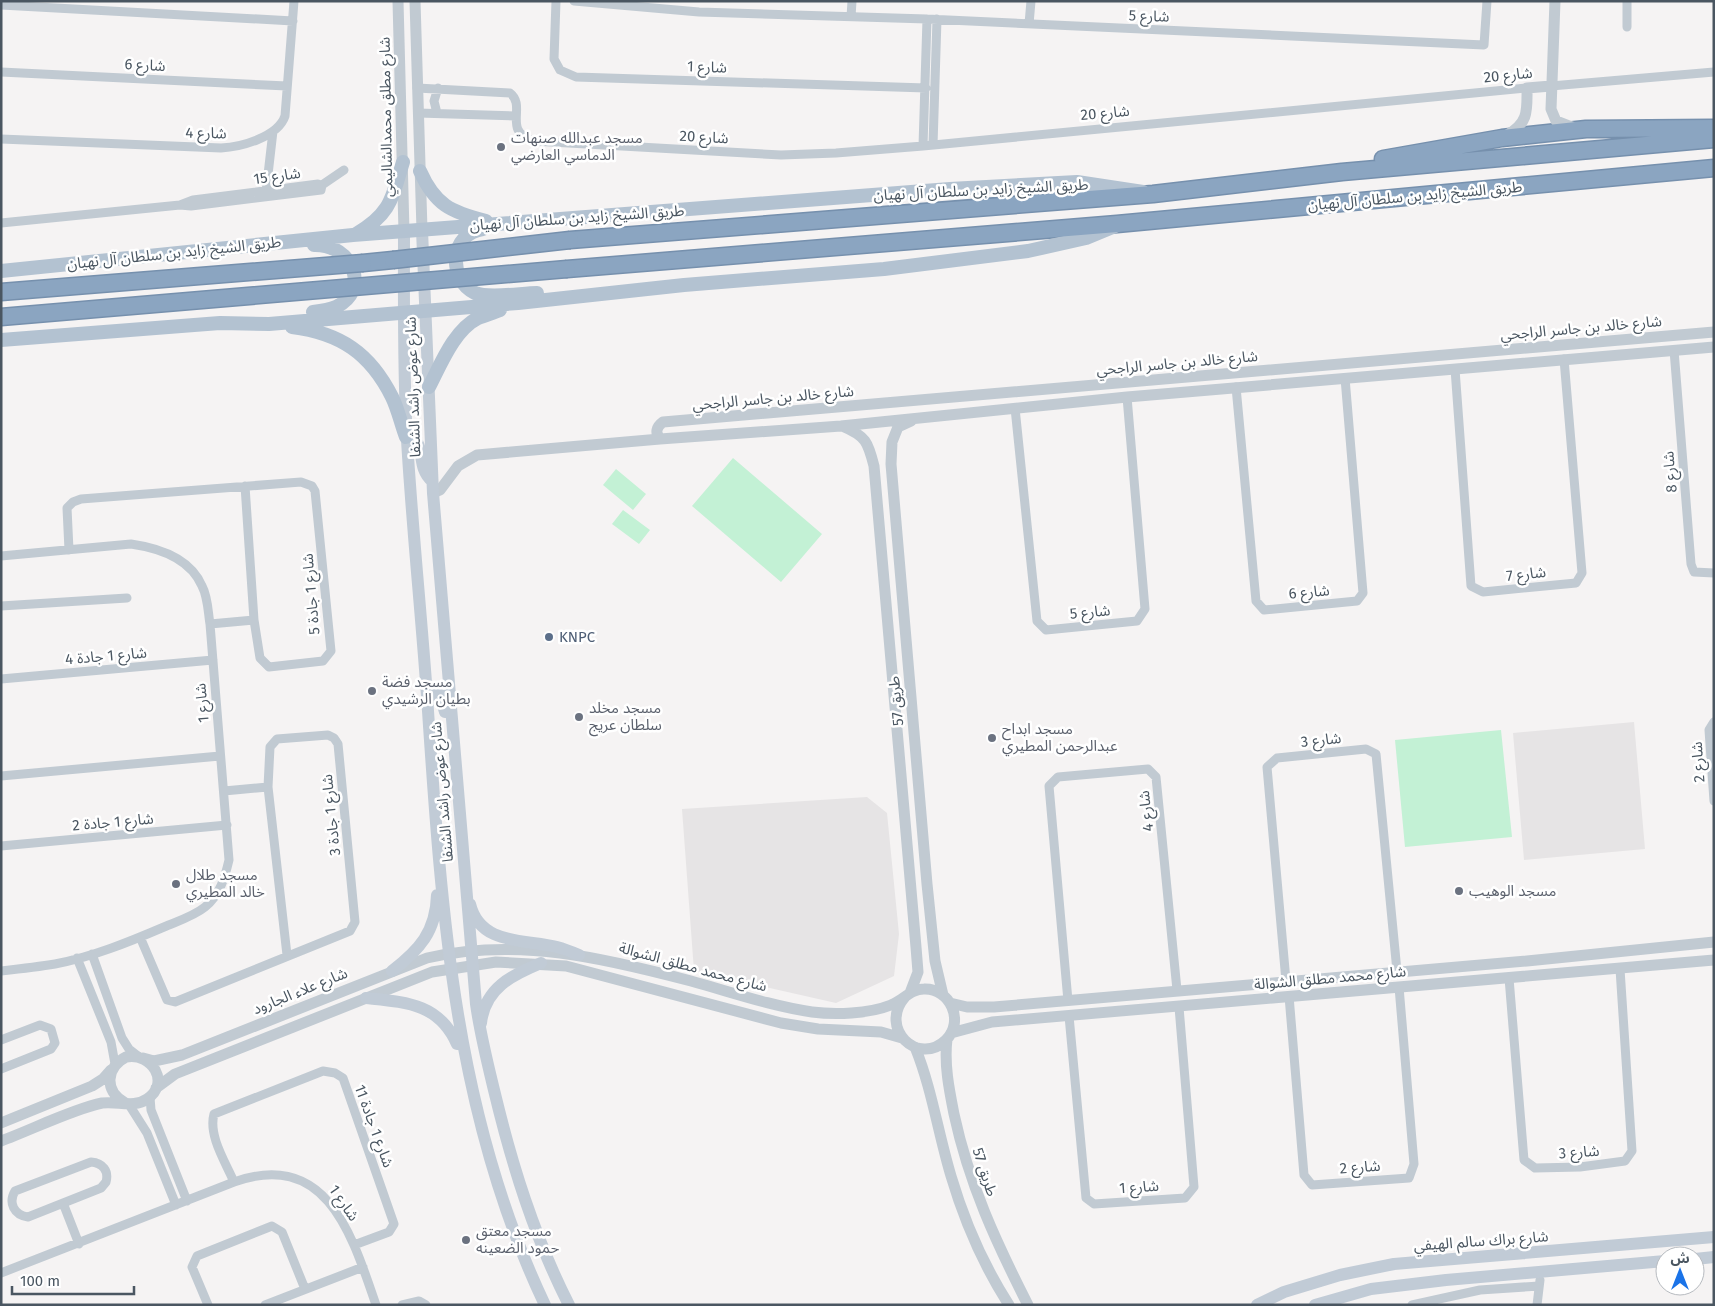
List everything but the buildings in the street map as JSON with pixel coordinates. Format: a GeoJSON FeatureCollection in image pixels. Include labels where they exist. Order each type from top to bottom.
{"type":"FeatureCollection","features":[{"type":"Feature","properties":{"kind":"highway"},"geometry":{"type":"LineString","coordinates":[[1342,172],[1395,156],[1502,138],[1586,130],[1714,128]]}},
{"type":"Feature","properties":{"kind":"highway","name":"طريق الشيخ زايد بن سلطان آل نهيان"},"geometry":{"type":"LineString","coordinates":[[1,292],[393,260],[570,240],[1153,194],[1342,172],[1714,139]]}},
{"type":"Feature","properties":{"kind":"highway","name":"طريق الشيخ زايد بن سلطان آل نهيان"},"geometry":{"type":"LineString","coordinates":[[1,318],[1117,224],[1714,168]]}},
{"type":"Feature","properties":{"kind":"main road"},"geometry":{"type":"LineString","coordinates":[[354,235],[383,215],[394,191],[402,162]]}},
{"type":"Feature","properties":{"kind":"main road"},"geometry":{"type":"LineString","coordinates":[[420,171],[428,188],[440,203],[456,213],[496,224]]}},
{"type":"Feature","properties":{"kind":"main road","name":"طريق الشيخ زايد بن سلطان آل نهيان"},"geometry":{"type":"LineString","coordinates":[[1,271],[354,235],[1077,182],[1123,187],[1153,194]]}},
{"type":"Feature","properties":{"kind":"main road"},"geometry":{"type":"LineString","coordinates":[[671,211],[480,229],[468,235],[460,245],[456,266],[462,282],[468,288],[484,295],[684,285]]}},
{"type":"Feature","properties":{"kind":"main road","name":"طريق الشيخ زايد بن سلطان آل نهيان"},"geometry":{"type":"LineString","coordinates":[[1,340],[220,323],[269,324],[518,303],[684,285],[884,269],[1000,255],[1086,238],[1117,224]]}},
{"type":"Feature","properties":{"kind":"main road","name":"شارع عوض راشد الشنفا"},"geometry":{"type":"LineString","coordinates":[[422,230],[433,487],[467,889],[470,950],[480,1036],[524,1201],[547,1262],[569,1305]]}},
{"type":"Feature","properties":{"kind":"main road","name":"شارع عوض راشد الشنفا"},"geometry":{"type":"LineString","coordinates":[[404,232],[406,437],[438,860],[450,953],[465,1061],[492,1166],[528,1268],[545,1305]]}},
{"type":"Feature","properties":{"kind":"main road"},"geometry":{"type":"LineString","coordinates":[[209,250],[325,245],[337,249],[344,254],[354,271],[352,291],[335,308],[220,323]]}},
{"type":"Feature","properties":{"kind":"main road"},"geometry":{"type":"LineString","coordinates":[[429,387],[445,356],[465,328],[477,318],[518,303]]}},
{"type":"Feature","properties":{"kind":"main road"},"geometry":{"type":"LineString","coordinates":[[269,324],[306,329],[329,335],[360,353],[378,372],[393,398],[406,437],[414,438],[419,442],[423,468],[433,487]]}},
{"type":"Feature","properties":{"kind":"main road"},"geometry":{"type":"LineString","coordinates":[[427,698],[432,694],[440,695],[442,698],[452,778],[459,803]]}},
{"type":"Feature","properties":{"kind":"main road"},"geometry":{"type":"LineString","coordinates":[[392,971],[415,953],[432,925],[436,910],[438,860]]}},
{"type":"Feature","properties":{"kind":"main road"},"geometry":{"type":"LineString","coordinates":[[467,889],[475,915],[484,926],[496,935],[516,942],[557,947],[579,955]]}},
{"type":"Feature","properties":{"kind":"main road"},"geometry":{"type":"LineString","coordinates":[[480,1036],[485,1008],[495,990],[514,974],[541,963]]}},
{"type":"Feature","properties":{"kind":"main road"},"geometry":{"type":"LineString","coordinates":[[366,998],[422,1006],[451,1029],[465,1061]]}},
{"type":"Feature","properties":{"kind":"main road","name":"شارع براك سالم الهيفي"},"geometry":{"type":"LineString","coordinates":[[1256,1305],[1284,1292],[1340,1275],[1394,1264],[1714,1237]]}},
{"type":"Feature","properties":{"kind":"main road"},"geometry":{"type":"LineString","coordinates":[[1540,1272],[1539,1262],[1542,1253]]}},
{"type":"Feature","properties":{"kind":"main road"},"geometry":{"type":"LineString","coordinates":[[1474,1258],[1480,1261],[1482,1267],[1481,1273],[1476,1277]]}},
{"type":"Feature","properties":{"kind":"main road"},"geometry":{"type":"LineString","coordinates":[[1315,1305],[1371,1289],[1476,1277],[1655,1263]]}},
{"type":"Feature","properties":{"kind":"street"},"geometry":{"type":"LineString","coordinates":[[266,192],[274,131],[281,125],[285,116],[294,1]]}},
{"type":"Feature","properties":{"kind":"street","name":"شارع 1"},"geometry":{"type":"LineString","coordinates":[[556,1],[554,59],[560,70],[576,77],[926,88]]}},
{"type":"Feature","properties":{"kind":"street","name":"شارع 5"},"geometry":{"type":"LineString","coordinates":[[574,1],[699,12],[937,19],[1484,45],[1487,1]]}},
{"type":"Feature","properties":{"kind":"street"},"geometry":{"type":"LineString","coordinates":[[851,17],[852,1]]}},
{"type":"Feature","properties":{"kind":"street"},"geometry":{"type":"LineString","coordinates":[[1029,24],[1031,1]]}},
{"type":"Feature","properties":{"kind":"street"},"geometry":{"type":"LineString","coordinates":[[1555,1],[1551,109],[1556,121],[1586,130]]}},
{"type":"Feature","properties":{"kind":"street"},"geometry":{"type":"LineString","coordinates":[[1627,1],[1627,27]]}},
{"type":"Feature","properties":{"kind":"street"},"geometry":{"type":"LineString","coordinates":[[398,2],[405,7],[415,2]]}},
{"type":"Feature","properties":{"kind":"street","name":"شارع مطلق محمدالشاليمي"},"geometry":{"type":"LineString","coordinates":[[398,2],[404,232]]}},
{"type":"Feature","properties":{"kind":"street","name":"شارع مطلق محمدالشاليمي"},"geometry":{"type":"LineString","coordinates":[[415,2],[422,230]]}},
{"type":"Feature","properties":{"kind":"street"},"geometry":{"type":"LineString","coordinates":[[1,5],[293,21]]}},
{"type":"Feature","properties":{"kind":"street"},"geometry":{"type":"LineString","coordinates":[[923,146],[928,19]]}},
{"type":"Feature","properties":{"kind":"street"},"geometry":{"type":"LineString","coordinates":[[933,145],[937,19]]}},
{"type":"Feature","properties":{"kind":"street","name":"شارع 6"},"geometry":{"type":"LineString","coordinates":[[1,72],[287,86]]}},
{"type":"Feature","properties":{"kind":"street","name":"شارع 20"},"geometry":{"type":"LineString","coordinates":[[417,88],[510,92],[516,100],[516,125],[520,134],[528,140],[538,142],[781,155],[923,146],[1714,72]]}},
{"type":"Feature","properties":{"kind":"street"},"geometry":{"type":"LineString","coordinates":[[437,113],[434,101],[438,88]]}},
{"type":"Feature","properties":{"kind":"street"},"geometry":{"type":"LineString","coordinates":[[1502,138],[1518,130],[1526,118],[1527,88]]}},
{"type":"Feature","properties":{"kind":"street"},"geometry":{"type":"LineString","coordinates":[[418,113],[516,116]]}},
{"type":"Feature","properties":{"kind":"street","name":"شارع 4"},"geometry":{"type":"LineString","coordinates":[[1,139],[221,148],[243,145],[274,131]]}},
{"type":"Feature","properties":{"kind":"street"},"geometry":{"type":"LineString","coordinates":[[322,185],[344,170]]}},
{"type":"Feature","properties":{"kind":"street","name":"شارع 15"},"geometry":{"type":"LineString","coordinates":[[180,205],[193,200],[322,185]]}},
{"type":"Feature","properties":{"kind":"street","name":"شارع 15"},"geometry":{"type":"LineString","coordinates":[[1,223],[180,205],[191,206],[319,190],[322,188],[322,185]]}},
{"type":"Feature","properties":{"kind":"street","name":"شارع خالد بن جاسر الراجحي"},"geometry":{"type":"LineString","coordinates":[[660,439],[657,430],[663,422],[1714,332]]}},
{"type":"Feature","properties":{"kind":"street","name":"شارع خالد بن جاسر الراجحي"},"geometry":{"type":"LineString","coordinates":[[433,487],[440,490],[458,466],[477,455],[841,426],[1236,387],[1714,347]]}},
{"type":"Feature","properties":{"kind":"street","name":"شارع 8"},"geometry":{"type":"LineString","coordinates":[[1674,350],[1691,564],[1694,572],[1714,573]]}},
{"type":"Feature","properties":{"kind":"street"},"geometry":{"type":"LineString","coordinates":[[1413,373],[1409,365],[1414,357]]}},
{"type":"Feature","properties":{"kind":"street","name":"شارع 7"},"geometry":{"type":"LineString","coordinates":[[1455,370],[1471,586],[1476,590],[1493,591],[1576,582],[1582,572],[1564,359]]}},
{"type":"Feature","properties":{"kind":"street"},"geometry":{"type":"LineString","coordinates":[[1387,360],[1389,363],[1388,375]]}},
{"type":"Feature","properties":{"kind":"street","name":"شارع 6"},"geometry":{"type":"LineString","coordinates":[[1236,387],[1256,601],[1264,610],[1357,601],[1363,592],[1345,378]]}},
{"type":"Feature","properties":{"kind":"street","name":"شارع 5"},"geometry":{"type":"LineString","coordinates":[[1015,408],[1037,622],[1046,630],[1137,621],[1145,610],[1127,397]]}},
{"type":"Feature","properties":{"kind":"street","name":"طريق 57"},"geometry":{"type":"LineString","coordinates":[[917,417],[898,427],[892,442],[891,464],[935,961],[947,999]]}},
{"type":"Feature","properties":{"kind":"street","name":"طريق 57"},"geometry":{"type":"LineString","coordinates":[[841,426],[858,433],[868,443],[874,466],[918,972],[908,995]]}},
{"type":"Feature","properties":{"kind":"street"},"geometry":{"type":"LineString","coordinates":[[874,466],[876,462],[884,458],[891,464]]}},
{"type":"Feature","properties":{"kind":"street","name":"شارع 1 جادة 5"},"geometry":{"type":"LineString","coordinates":[[69,550],[67,508],[73,502],[245,486],[301,482],[312,486],[315,491],[331,651],[323,661],[269,667],[260,658],[254,620],[245,486]]}},
{"type":"Feature","properties":{"kind":"street","name":"شارع 1"},"geometry":{"type":"LineString","coordinates":[[1,556],[131,544],[150,547],[167,553],[182,562],[199,580],[207,600],[210,624],[227,825],[228,860],[225,880],[206,906],[192,915],[140,937],[92,954],[55,964],[1,971]]}},
{"type":"Feature","properties":{"kind":"street"},"geometry":{"type":"LineString","coordinates":[[1,606],[127,598]]}},
{"type":"Feature","properties":{"kind":"street"},"geometry":{"type":"LineString","coordinates":[[210,624],[254,620]]}},
{"type":"Feature","properties":{"kind":"street","name":"شارع 1 جادة 4"},"geometry":{"type":"LineString","coordinates":[[1,679],[212,660]]}},
{"type":"Feature","properties":{"kind":"street","name":"شارع 2"},"geometry":{"type":"LineString","coordinates":[[1714,722],[1709,730],[1714,801]]}},
{"type":"Feature","properties":{"kind":"street","name":"شارع 1 جادة 3"},"geometry":{"type":"LineString","coordinates":[[140,937],[167,1000],[175,1002],[350,931],[355,922],[338,744],[334,738],[328,735],[277,739],[272,742],[270,747],[268,787],[287,956]]}},
{"type":"Feature","properties":{"kind":"street","name":"شارع 3"},"geometry":{"type":"LineString","coordinates":[[1286,981],[1267,766],[1276,758],[1366,749],[1376,754],[1397,971]]}},
{"type":"Feature","properties":{"kind":"street"},"geometry":{"type":"LineString","coordinates":[[1,776],[220,756]]}},
{"type":"Feature","properties":{"kind":"street","name":"شارع 4"},"geometry":{"type":"LineString","coordinates":[[1068,1001],[1050,786],[1058,777],[1066,776],[1148,769],[1156,777],[1177,990]]}},
{"type":"Feature","properties":{"kind":"street"},"geometry":{"type":"LineString","coordinates":[[224,791],[268,787]]}},
{"type":"Feature","properties":{"kind":"street","name":"شارع 1 جادة 2"},"geometry":{"type":"LineString","coordinates":[[1,846],[227,825]]}},
{"type":"Feature","properties":{"kind":"street"},"geometry":{"type":"LineString","coordinates":[[910,885],[921,888],[927,884]]}},
{"type":"Feature","properties":{"kind":"street"},"geometry":{"type":"LineString","coordinates":[[912,904],[922,899],[929,901]]}},
{"type":"Feature","properties":{"kind":"street","name":"شارع محمد مطلق الشوالة"},"geometry":{"type":"LineString","coordinates":[[947,999],[967,1007],[994,1007],[1526,961],[1714,942]]}},
{"type":"Feature","properties":{"kind":"street","name":"شارع محمد مطلق الشوالة"},"geometry":{"type":"LineString","coordinates":[[470,950],[519,949],[608,960],[812,1012],[881,1008],[893,1005],[908,995]]}},
{"type":"Feature","properties":{"kind":"street","name":"شارع علاء الجارود"},"geometry":{"type":"LineString","coordinates":[[141,1057],[154,1061],[182,1055],[427,958],[470,950]]}},
{"type":"Feature","properties":{"kind":"street"},"geometry":{"type":"LineString","coordinates":[[92,954],[122,1038],[129,1049],[155,1068],[158,1078],[153,1093],[151,1110],[187,1201]]}},
{"type":"Feature","properties":{"kind":"street"},"geometry":{"type":"LineString","coordinates":[[77,958],[111,1042],[113,1066],[109,1078],[110,1088],[116,1096],[126,1103],[147,1133],[176,1206]]}},
{"type":"Feature","properties":{"kind":"street","name":"شارع محمد مطلق الشوالة"},"geometry":{"type":"LineString","coordinates":[[949,1036],[992,1022],[1714,960]]}},
{"type":"Feature","properties":{"kind":"street"},"geometry":{"type":"LineString","coordinates":[[472,965],[541,963],[566,966],[723,1009],[818,1029],[881,1032],[902,1038],[915,1047],[932,1048],[949,1036],[955,1018],[947,999],[929,989],[908,995],[898,1006],[895,1017],[897,1028],[902,1038]]}},
{"type":"Feature","properties":{"kind":"street","name":"شارع علاء الجارود"},"geometry":{"type":"LineString","coordinates":[[153,1093],[175,1074],[432,972],[472,965]]}},
{"type":"Feature","properties":{"kind":"street","name":"شارع 3"},"geometry":{"type":"LineString","coordinates":[[1509,978],[1524,1160],[1535,1168],[1580,1167],[1626,1161],[1632,1151],[1620,969]]}},
{"type":"Feature","properties":{"kind":"street"},"geometry":{"type":"LineString","coordinates":[[1352,975],[1346,984],[1352,992]]}},
{"type":"Feature","properties":{"kind":"street"},"geometry":{"type":"LineString","coordinates":[[1321,978],[1329,980],[1330,984],[1329,990],[1323,994]]}},
{"type":"Feature","properties":{"kind":"street","name":"شارع 2"},"geometry":{"type":"LineString","coordinates":[[1288,996],[1304,1175],[1312,1185],[1409,1178],[1414,1164],[1399,987]]}},
{"type":"Feature","properties":{"kind":"street"},"geometry":{"type":"LineString","coordinates":[[723,1009],[725,1000],[730,1000],[797,1016],[812,1012]]}},
{"type":"Feature","properties":{"kind":"street","name":"شارع 1"},"geometry":{"type":"LineString","coordinates":[[1069,1016],[1086,1198],[1094,1204],[1185,1198],[1194,1187],[1179,1007]]}},
{"type":"Feature","properties":{"kind":"street"},"geometry":{"type":"LineString","coordinates":[[1,1069],[52,1049],[55,1043],[50,1029],[40,1025],[2,1039]]}},
{"type":"Feature","properties":{"kind":"street","name":"طريق 57"},"geometry":{"type":"LineString","coordinates":[[949,1036],[945,1054],[948,1087],[958,1133],[974,1188],[988,1222],[1028,1305]]}},
{"type":"Feature","properties":{"kind":"street"},"geometry":{"type":"LineString","coordinates":[[915,1047],[931,1090],[951,1177],[971,1231],[1009,1305]]}},
{"type":"Feature","properties":{"kind":"street"},"geometry":{"type":"LineString","coordinates":[[1,1123],[92,1086],[102,1080],[113,1066],[126,1057],[141,1057]]}},
{"type":"Feature","properties":{"kind":"street","name":"شارع 1 جادة 11"},"geometry":{"type":"LineString","coordinates":[[234,1182],[214,1133],[212,1122],[214,1114],[323,1071],[335,1073],[342,1078],[394,1224],[389,1232],[354,1245]]}},
{"type":"Feature","properties":{"kind":"street"},"geometry":{"type":"LineString","coordinates":[[1,1141],[93,1106],[142,1102],[153,1093]]}},
{"type":"Feature","properties":{"kind":"street"},"geometry":{"type":"LineString","coordinates":[[91,1162],[104,1167],[107,1178],[101,1188],[63,1203],[28,1217],[16,1212],[12,1202],[15,1191],[91,1162]]}},
{"type":"Feature","properties":{"kind":"street","name":"شارع 1"},"geometry":{"type":"LineString","coordinates":[[1,1273],[234,1182],[249,1177],[272,1174],[304,1182],[318,1189],[329,1201],[341,1219],[354,1245],[376,1305]]}},
{"type":"Feature","properties":{"kind":"street"},"geometry":{"type":"LineString","coordinates":[[63,1203],[79,1244]]}},
{"type":"Feature","properties":{"kind":"street"},"geometry":{"type":"LineString","coordinates":[[971,1231],[981,1229],[988,1222]]}},
{"type":"Feature","properties":{"kind":"street"},"geometry":{"type":"LineString","coordinates":[[208,1305],[192,1267],[197,1256],[272,1226],[282,1232],[305,1289]]}},
{"type":"Feature","properties":{"kind":"street"},"geometry":{"type":"LineString","coordinates":[[265,1305],[363,1267]]}},
{"type":"Feature","properties":{"kind":"street"},"geometry":{"type":"LineString","coordinates":[[1537,1305],[1540,1272]]}},
{"type":"Feature","properties":{"kind":"street"},"geometry":{"type":"LineString","coordinates":[[1446,1280],[1444,1286],[1448,1296]]}},
{"type":"Feature","properties":{"kind":"street"},"geometry":{"type":"LineString","coordinates":[[1412,1305],[1480,1290],[1539,1286]]}},
{"type":"Feature","properties":{"kind":"street"},"geometry":{"type":"LineString","coordinates":[[402,1305],[420,1301],[426,1305]]}},
{"type":"Feature","properties":{"kind":"shaded area"},"geometry":{"type":"Polygon","coordinates":[[[1634,722],[1645,849],[1524,860],[1513,733],[1634,722]]]}},
{"type":"Feature","properties":{"kind":"shaded area"},"geometry":{"type":"Polygon","coordinates":[[[867,797],[887,813],[899,934],[894,976],[836,1003],[694,971],[682,809],[867,797]]]}},
{"type":"Feature","properties":{"kind":"green space"},"geometry":{"type":"Polygon","coordinates":[[[733,458],[822,534],[781,582],[692,506],[733,458]]]}},
{"type":"Feature","properties":{"kind":"green space"},"geometry":{"type":"Polygon","coordinates":[[[616,469],[646,494],[633,510],[603,485],[616,469]]]}},
{"type":"Feature","properties":{"kind":"green space"},"geometry":{"type":"Polygon","coordinates":[[[623,510],[650,530],[639,544],[612,524],[623,510]]]}},
{"type":"Feature","properties":{"kind":"green space"},"geometry":{"type":"Polygon","coordinates":[[[1501,730],[1512,837],[1405,847],[1395,740],[1501,730]]]}},
{"type":"Feature","properties":{"kind":"place","name":"مسجد عبدالله صنهات الدماسي العارضي"},"geometry":{"type":"Point","coordinates":[501,147]}},
{"type":"Feature","properties":{"kind":"place","name":"KNPC"},"geometry":{"type":"Point","coordinates":[549,637]}},
{"type":"Feature","properties":{"kind":"place","name":"مسجد فضة بطيان الرشيدي"},"geometry":{"type":"Point","coordinates":[372,691]}},
{"type":"Feature","properties":{"kind":"place","name":"مسجد مخلد سلطان عريج"},"geometry":{"type":"Point","coordinates":[579,717]}},
{"type":"Feature","properties":{"kind":"place","name":"مسجد ابداح عبدالرحمن المطيري"},"geometry":{"type":"Point","coordinates":[992,738]}},
{"type":"Feature","properties":{"kind":"place","name":"مسجد طلال خالد المطيري"},"geometry":{"type":"Point","coordinates":[176,884]}},
{"type":"Feature","properties":{"kind":"place","name":"مسجد الوهيب"},"geometry":{"type":"Point","coordinates":[1459,891]}},
{"type":"Feature","properties":{"kind":"place","name":"مسجد معتق حمود الضعينه"},"geometry":{"type":"Point","coordinates":[466,1240]}}]}
